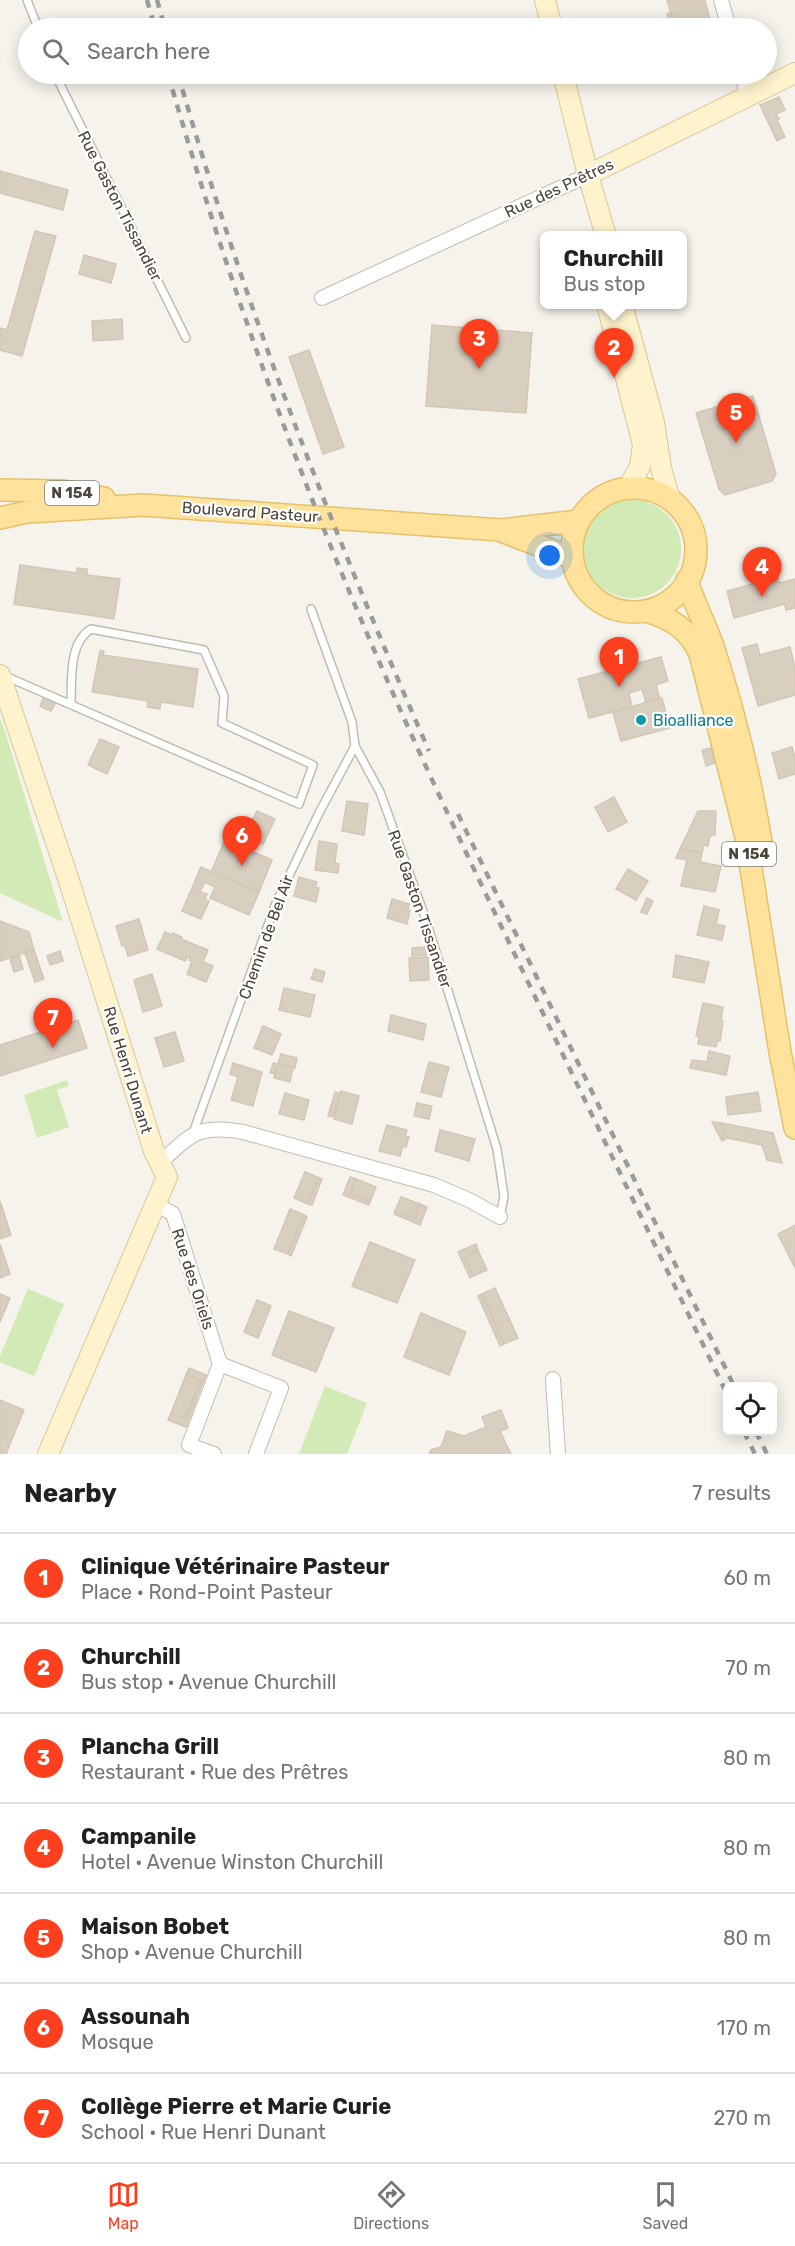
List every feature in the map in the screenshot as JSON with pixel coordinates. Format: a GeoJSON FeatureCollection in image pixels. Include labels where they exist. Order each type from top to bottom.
{"type":"FeatureCollection","features":[{"type":"Feature","properties":{"kind":"main road","name":"N 154"},"geometry":{"type":"LineString","coordinates":[[0,490],[63,491],[143,505]]}},
{"type":"Feature","properties":{"kind":"main road"},"geometry":{"type":"LineString","coordinates":[[618,490],[650,490],[670,500],[685,516],[694,537],[694,559],[687,580],[670,600],[646,611],[616,610],[597,601],[583,586],[574,568],[573,539],[579,521],[591,505],[618,490]]}},
{"type":"Feature","properties":{"kind":"main road","name":"Boulevard Pasteur"},"geometry":{"type":"LineString","coordinates":[[0,518],[27,512],[143,505],[501,530]]}},
{"type":"Feature","properties":{"kind":"main road","name":"N 154"},"geometry":{"type":"LineString","coordinates":[[501,530],[579,521]]}},
{"type":"Feature","properties":{"kind":"main road","name":"N 154"},"geometry":{"type":"LineString","coordinates":[[501,530],[572,558]]}},
{"type":"Feature","properties":{"kind":"main road","name":"N 154"},"geometry":{"type":"LineString","coordinates":[[687,580],[695,607],[714,650],[753,797],[795,1071]]}},
{"type":"Feature","properties":{"kind":"main road","name":"N 154"},"geometry":{"type":"LineString","coordinates":[[646,611],[679,625],[694,640],[700,654],[746,837],[780,1052],[795,1128]]}},
{"type":"Feature","properties":{"kind":"street"},"geometry":{"type":"LineString","coordinates":[[545,0],[550,18]]}},
{"type":"Feature","properties":{"kind":"street"},"geometry":{"type":"LineString","coordinates":[[721,0],[726,18]]}},
{"type":"Feature","properties":{"kind":"street","name":"Rue des Prêtres"},"geometry":{"type":"LineString","coordinates":[[777,82],[795,73]]}},
{"type":"Feature","properties":{"kind":"street"},"geometry":{"type":"LineString","coordinates":[[565,84],[605,231]]}},
{"type":"Feature","properties":{"kind":"street"},"geometry":{"type":"LineString","coordinates":[[745,84],[748,97]]}},
{"type":"Feature","properties":{"kind":"street","name":"Rue des Prêtres"},"geometry":{"type":"LineString","coordinates":[[322,298],[588,175],[773,84]]}},
{"type":"Feature","properties":{"kind":"street"},"geometry":{"type":"LineString","coordinates":[[588,175],[594,231]]}},
{"type":"Feature","properties":{"kind":"street"},"geometry":{"type":"LineString","coordinates":[[608,309],[643,446],[640,466],[628,489]]}},
{"type":"Feature","properties":{"kind":"street"},"geometry":{"type":"LineString","coordinates":[[623,309],[654,422],[661,468],[670,500]]}},
{"type":"Feature","properties":{"kind":"street","name":"Rue Henri Dunant"},"geometry":{"type":"LineString","coordinates":[[0,674],[69,881],[154,1151],[167,1177],[48,1454]]}},
{"type":"Feature","properties":{"kind":"street"},"geometry":{"type":"LineString","coordinates":[[160,1163],[193,1134],[220,1128],[243,1132],[434,1185],[501,1217]]}},
{"type":"Feature","properties":{"kind":"street","name":"Rue des Oriels"},"geometry":{"type":"LineString","coordinates":[[156,1204],[173,1214],[220,1364]]}},
{"type":"Feature","properties":{"kind":"street"},"geometry":{"type":"LineString","coordinates":[[214,1454],[189,1445],[220,1364],[281,1388],[256,1454]]}},
{"type":"Feature","properties":{"kind":"street"},"geometry":{"type":"LineString","coordinates":[[553,1379],[558,1454]]}},
{"type":"Feature","properties":{"kind":"lane"},"geometry":{"type":"LineString","coordinates":[[27,0],[34,18]]}},
{"type":"Feature","properties":{"kind":"lane","name":"Rue Gaston Tissandier"},"geometry":{"type":"LineString","coordinates":[[60,84],[186,338]]}},
{"type":"Feature","properties":{"kind":"lane","name":"Rue Gaston Tissandier"},"geometry":{"type":"LineString","coordinates":[[311,609],[351,722],[355,746],[380,792],[429,928],[496,1149],[504,1196],[501,1217]]}},
{"type":"Feature","properties":{"kind":"lane"},"geometry":{"type":"LineString","coordinates":[[0,674],[299,804],[313,765],[222,723],[224,696],[204,650],[91,629],[84,634],[75,651],[71,704]]}},
{"type":"Feature","properties":{"kind":"lane","name":"Chemin de Bel Air"},"geometry":{"type":"LineString","coordinates":[[193,1134],[276,903],[314,823],[355,746]]}},
{"type":"Feature","properties":{"kind":"green space"},"geometry":{"type":"Polygon","coordinates":[[[632,500],[651,504],[666,515],[677,530],[681,549],[677,568],[666,583],[651,594],[632,598],[613,594],[598,583],[587,568],[583,549],[587,530],[598,515],[613,504],[632,500]]]}},
{"type":"Feature","properties":{"kind":"green space"},"geometry":{"type":"Polygon","coordinates":[[[0,718],[7,738],[63,922],[0,893],[0,718]]]}},
{"type":"Feature","properties":{"kind":"green space"},"geometry":{"type":"Polygon","coordinates":[[[67,1080],[69,1086],[57,1090],[69,1127],[37,1138],[24,1095],[67,1080]]]}},
{"type":"Feature","properties":{"kind":"green space"},"geometry":{"type":"Polygon","coordinates":[[[28,1289],[64,1304],[34,1376],[0,1362],[0,1356],[28,1289]]]}},
{"type":"Feature","properties":{"kind":"green space"},"geometry":{"type":"Polygon","coordinates":[[[325,1386],[367,1403],[347,1454],[299,1454],[325,1386]]]}},
{"type":"Feature","properties":{"kind":"building"},"geometry":{"type":"Polygon","coordinates":[[[667,0],[705,0],[710,18],[672,18],[667,0]]]}},
{"type":"Feature","properties":{"kind":"building"},"geometry":{"type":"Polygon","coordinates":[[[779,97],[785,110],[776,114],[785,137],[777,141],[760,105],[779,97]]]}},
{"type":"Feature","properties":{"kind":"building"},"geometry":{"type":"Polygon","coordinates":[[[0,171],[68,190],[63,210],[0,193],[0,171]]]}},
{"type":"Feature","properties":{"kind":"building"},"geometry":{"type":"Polygon","coordinates":[[[35,231],[56,236],[22,356],[0,350],[0,328],[7,330],[35,231]]]}},
{"type":"Feature","properties":{"kind":"building"},"geometry":{"type":"Polygon","coordinates":[[[84,255],[116,264],[111,283],[79,274],[84,255]]]}},
{"type":"Feature","properties":{"kind":"building"},"geometry":{"type":"Polygon","coordinates":[[[122,319],[123,339],[93,341],[92,321],[122,319]]]}},
{"type":"Feature","properties":{"kind":"building"},"geometry":{"type":"Polygon","coordinates":[[[432,325],[532,333],[526,413],[426,406],[432,325]]]}},
{"type":"Feature","properties":{"kind":"building"},"geometry":{"type":"Polygon","coordinates":[[[309,350],[344,447],[323,454],[289,357],[309,350]]]}},
{"type":"Feature","properties":{"kind":"building"},"geometry":{"type":"Polygon","coordinates":[[[753,396],[776,474],[772,481],[725,495],[719,489],[696,413],[753,396]]]}},
{"type":"Feature","properties":{"kind":"building"},"geometry":{"type":"Polygon","coordinates":[[[20,565],[77,573],[77,568],[87,569],[87,575],[120,579],[114,619],[14,604],[20,565]]]}},
{"type":"Feature","properties":{"kind":"building"},"geometry":{"type":"Polygon","coordinates":[[[778,577],[779,583],[795,579],[795,608],[786,610],[785,604],[734,618],[727,591],[778,577]]]}},
{"type":"Feature","properties":{"kind":"building"},"geometry":{"type":"Polygon","coordinates":[[[757,644],[760,655],[790,647],[795,668],[795,695],[758,706],[742,648],[757,644]]]}},
{"type":"Feature","properties":{"kind":"building"},"geometry":{"type":"Polygon","coordinates":[[[100,651],[104,651],[103,655],[198,669],[193,707],[161,702],[160,709],[147,707],[148,701],[92,692],[100,651]]]}},
{"type":"Feature","properties":{"kind":"building"},"geometry":{"type":"Polygon","coordinates":[[[661,657],[668,681],[656,685],[660,699],[646,703],[642,689],[629,693],[632,707],[589,718],[578,679],[661,657]]]}},
{"type":"Feature","properties":{"kind":"building"},"geometry":{"type":"Polygon","coordinates":[[[44,696],[56,702],[51,711],[40,706],[44,696]]]}},
{"type":"Feature","properties":{"kind":"building","name":"Bioalliance"},"geometry":{"type":"Polygon","coordinates":[[[662,698],[670,728],[621,741],[613,712],[662,698]]]}},
{"type":"Feature","properties":{"kind":"building"},"geometry":{"type":"Polygon","coordinates":[[[100,739],[119,747],[107,774],[88,765],[100,739]]]}},
{"type":"Feature","properties":{"kind":"building"},"geometry":{"type":"Polygon","coordinates":[[[792,747],[795,757],[795,774],[779,779],[772,753],[792,747]]]}},
{"type":"Feature","properties":{"kind":"building"},"geometry":{"type":"Polygon","coordinates":[[[711,748],[715,763],[706,766],[702,750],[711,748]]]}},
{"type":"Feature","properties":{"kind":"building"},"geometry":{"type":"Polygon","coordinates":[[[614,797],[627,822],[608,832],[595,807],[614,797]]]}},
{"type":"Feature","properties":{"kind":"building"},"geometry":{"type":"Polygon","coordinates":[[[347,801],[368,804],[364,835],[342,831],[347,801]]]}},
{"type":"Feature","properties":{"kind":"building"},"geometry":{"type":"Polygon","coordinates":[[[257,811],[275,819],[263,844],[245,835],[257,811]]]}},
{"type":"Feature","properties":{"kind":"building"},"geometry":{"type":"Polygon","coordinates":[[[698,811],[716,811],[715,835],[710,836],[708,846],[704,845],[702,853],[680,849],[698,811]]]}},
{"type":"Feature","properties":{"kind":"building"},"geometry":{"type":"Polygon","coordinates":[[[225,840],[272,860],[259,892],[211,872],[225,840]]]}},
{"type":"Feature","properties":{"kind":"building"},"geometry":{"type":"Polygon","coordinates":[[[319,841],[337,844],[335,863],[339,864],[338,873],[315,870],[319,841]]]}},
{"type":"Feature","properties":{"kind":"building"},"geometry":{"type":"Polygon","coordinates":[[[680,849],[702,853],[700,862],[721,866],[715,892],[681,886],[687,860],[676,858],[680,849]]]}},
{"type":"Feature","properties":{"kind":"building"},"geometry":{"type":"Polygon","coordinates":[[[201,867],[259,892],[249,915],[210,898],[215,887],[205,882],[200,892],[207,894],[205,899],[209,901],[201,919],[182,911],[201,867]]]}},
{"type":"Feature","properties":{"kind":"building"},"geometry":{"type":"Polygon","coordinates":[[[628,869],[648,881],[636,900],[616,889],[628,869]]]}},
{"type":"Feature","properties":{"kind":"building"},"geometry":{"type":"Polygon","coordinates":[[[299,877],[317,882],[315,887],[319,888],[316,902],[294,896],[299,877]]]}},
{"type":"Feature","properties":{"kind":"building"},"geometry":{"type":"Polygon","coordinates":[[[647,898],[653,901],[647,914],[641,912],[647,898]]]}},
{"type":"Feature","properties":{"kind":"building"},"geometry":{"type":"Polygon","coordinates":[[[392,899],[409,904],[407,924],[387,918],[392,899]]]}},
{"type":"Feature","properties":{"kind":"building"},"geometry":{"type":"Polygon","coordinates":[[[704,906],[719,910],[716,924],[725,926],[722,940],[697,935],[704,906]]]}},
{"type":"Feature","properties":{"kind":"building"},"geometry":{"type":"Polygon","coordinates":[[[139,919],[148,950],[128,956],[125,946],[122,946],[116,926],[139,919]]]}},
{"type":"Feature","properties":{"kind":"building"},"geometry":{"type":"Polygon","coordinates":[[[0,921],[29,932],[34,950],[0,961],[0,921]]]}},
{"type":"Feature","properties":{"kind":"building"},"geometry":{"type":"Polygon","coordinates":[[[165,932],[172,935],[173,933],[182,937],[181,939],[208,950],[203,962],[213,966],[206,982],[187,974],[192,961],[189,960],[190,958],[187,957],[185,961],[157,949],[165,932]]]}},
{"type":"Feature","properties":{"kind":"building"},"geometry":{"type":"Polygon","coordinates":[[[425,947],[426,955],[412,956],[412,948],[425,947]]]}},
{"type":"Feature","properties":{"kind":"building"},"geometry":{"type":"Polygon","coordinates":[[[34,950],[44,979],[35,982],[25,953],[34,950]]]}},
{"type":"Feature","properties":{"kind":"building"},"geometry":{"type":"Polygon","coordinates":[[[60,951],[63,961],[50,965],[47,956],[60,951]]]}},
{"type":"Feature","properties":{"kind":"building"},"geometry":{"type":"Polygon","coordinates":[[[19,955],[23,969],[14,972],[10,958],[19,955]]]}},
{"type":"Feature","properties":{"kind":"building"},"geometry":{"type":"Polygon","coordinates":[[[676,955],[709,962],[704,983],[673,977],[676,955]]]}},
{"type":"Feature","properties":{"kind":"building"},"geometry":{"type":"Polygon","coordinates":[[[428,957],[429,980],[410,981],[409,958],[428,957]]]}},
{"type":"Feature","properties":{"kind":"building"},"geometry":{"type":"Polygon","coordinates":[[[315,969],[325,972],[322,982],[311,979],[315,969]]]}},
{"type":"Feature","properties":{"kind":"building"},"geometry":{"type":"Polygon","coordinates":[[[152,974],[162,1006],[143,1012],[134,980],[152,974]]]}},
{"type":"Feature","properties":{"kind":"building"},"geometry":{"type":"Polygon","coordinates":[[[284,988],[315,995],[310,1017],[279,1010],[284,988]]]}},
{"type":"Feature","properties":{"kind":"building"},"geometry":{"type":"Polygon","coordinates":[[[703,1003],[723,1007],[720,1041],[718,1040],[716,1047],[698,1044],[699,1036],[696,1036],[703,1003]]]}},
{"type":"Feature","properties":{"kind":"building"},"geometry":{"type":"Polygon","coordinates":[[[391,1015],[426,1024],[423,1040],[388,1031],[391,1015]]]}},
{"type":"Feature","properties":{"kind":"building"},"geometry":{"type":"Polygon","coordinates":[[[78,1020],[87,1048],[0,1076],[0,1045],[78,1020]]]}},
{"type":"Feature","properties":{"kind":"building"},"geometry":{"type":"Polygon","coordinates":[[[263,1026],[281,1034],[272,1055],[254,1048],[263,1026]]]}},
{"type":"Feature","properties":{"kind":"building"},"geometry":{"type":"Polygon","coordinates":[[[175,1032],[184,1061],[164,1067],[155,1038],[175,1032]]]}},
{"type":"Feature","properties":{"kind":"building"},"geometry":{"type":"Polygon","coordinates":[[[709,1051],[730,1056],[726,1075],[690,1068],[692,1060],[707,1062],[709,1051]]]}},
{"type":"Feature","properties":{"kind":"building"},"geometry":{"type":"Polygon","coordinates":[[[281,1054],[297,1058],[295,1068],[278,1064],[281,1054]]]}},
{"type":"Feature","properties":{"kind":"building"},"geometry":{"type":"Polygon","coordinates":[[[429,1062],[449,1067],[441,1097],[421,1092],[429,1062]]]}},
{"type":"Feature","properties":{"kind":"building"},"geometry":{"type":"Polygon","coordinates":[[[233,1063],[262,1072],[253,1106],[231,1100],[238,1077],[230,1074],[233,1063]]]}},
{"type":"Feature","properties":{"kind":"building"},"geometry":{"type":"Polygon","coordinates":[[[273,1063],[278,1064],[275,1074],[270,1073],[273,1063]]]}},
{"type":"Feature","properties":{"kind":"building"},"geometry":{"type":"Polygon","coordinates":[[[278,1064],[293,1068],[290,1082],[274,1078],[278,1064]]]}},
{"type":"Feature","properties":{"kind":"building"},"geometry":{"type":"Polygon","coordinates":[[[341,1091],[359,1096],[352,1124],[334,1119],[341,1091]]]}},
{"type":"Feature","properties":{"kind":"building"},"geometry":{"type":"Polygon","coordinates":[[[335,1092],[340,1093],[333,1117],[328,1116],[335,1092]]]}},
{"type":"Feature","properties":{"kind":"building"},"geometry":{"type":"Polygon","coordinates":[[[758,1092],[761,1111],[728,1115],[726,1097],[758,1092]]]}},
{"type":"Feature","properties":{"kind":"building"},"geometry":{"type":"Polygon","coordinates":[[[285,1093],[309,1100],[304,1120],[279,1114],[285,1093]]]}},
{"type":"Feature","properties":{"kind":"building"},"geometry":{"type":"Polygon","coordinates":[[[417,1103],[432,1106],[429,1119],[414,1116],[417,1103]]]}},
{"type":"Feature","properties":{"kind":"building"},"geometry":{"type":"Polygon","coordinates":[[[712,1122],[721,1123],[728,1138],[722,1141],[712,1122]]]}},
{"type":"Feature","properties":{"kind":"building"},"geometry":{"type":"Polygon","coordinates":[[[721,1123],[773,1133],[782,1163],[767,1160],[762,1145],[728,1138],[721,1123]]]}},
{"type":"Feature","properties":{"kind":"building"},"geometry":{"type":"Polygon","coordinates":[[[387,1125],[407,1130],[405,1136],[409,1137],[400,1156],[379,1151],[387,1125]]]}},
{"type":"Feature","properties":{"kind":"building"},"geometry":{"type":"Polygon","coordinates":[[[440,1130],[475,1139],[469,1161],[435,1151],[440,1130]]]}},
{"type":"Feature","properties":{"kind":"building"},"geometry":{"type":"Polygon","coordinates":[[[305,1172],[319,1178],[308,1204],[294,1198],[305,1172]]]}},
{"type":"Feature","properties":{"kind":"building"},"geometry":{"type":"Polygon","coordinates":[[[350,1177],[356,1179],[350,1194],[370,1202],[369,1205],[343,1195],[350,1177]]]}},
{"type":"Feature","properties":{"kind":"building"},"geometry":{"type":"Polygon","coordinates":[[[319,1178],[322,1179],[312,1205],[308,1204],[319,1178]]]}},
{"type":"Feature","properties":{"kind":"building"},"geometry":{"type":"Polygon","coordinates":[[[356,1179],[376,1187],[370,1202],[350,1194],[356,1179]]]}},
{"type":"Feature","properties":{"kind":"building"},"geometry":{"type":"Polygon","coordinates":[[[401,1197],[420,1204],[415,1219],[395,1211],[401,1197]]]}},
{"type":"Feature","properties":{"kind":"building"},"geometry":{"type":"Polygon","coordinates":[[[0,1201],[11,1235],[0,1239],[0,1201]]]}},
{"type":"Feature","properties":{"kind":"building"},"geometry":{"type":"Polygon","coordinates":[[[420,1204],[427,1207],[420,1225],[394,1214],[395,1211],[415,1219],[420,1204]]]}},
{"type":"Feature","properties":{"kind":"building"},"geometry":{"type":"Polygon","coordinates":[[[290,1209],[304,1215],[288,1254],[274,1249],[290,1209]]]}},
{"type":"Feature","properties":{"kind":"building"},"geometry":{"type":"Polygon","coordinates":[[[304,1215],[307,1217],[291,1256],[288,1254],[304,1215]]]}},
{"type":"Feature","properties":{"kind":"building"},"geometry":{"type":"Polygon","coordinates":[[[795,1225],[795,1268],[778,1234],[795,1225]]]}},
{"type":"Feature","properties":{"kind":"building"},"geometry":{"type":"Polygon","coordinates":[[[370,1242],[415,1260],[397,1303],[352,1286],[370,1242]]]}},
{"type":"Feature","properties":{"kind":"building"},"geometry":{"type":"Polygon","coordinates":[[[0,1244],[10,1274],[0,1278],[0,1244]]]}},
{"type":"Feature","properties":{"kind":"building"},"geometry":{"type":"Polygon","coordinates":[[[476,1244],[478,1250],[465,1257],[473,1276],[470,1278],[458,1252],[476,1244]]]}},
{"type":"Feature","properties":{"kind":"building"},"geometry":{"type":"Polygon","coordinates":[[[478,1250],[487,1270],[473,1276],[465,1257],[478,1250]]]}},
{"type":"Feature","properties":{"kind":"building"},"geometry":{"type":"Polygon","coordinates":[[[495,1288],[518,1338],[504,1344],[482,1294],[495,1288]]]}},
{"type":"Feature","properties":{"kind":"building"},"geometry":{"type":"Polygon","coordinates":[[[0,1294],[10,1298],[0,1322],[0,1294]]]}},
{"type":"Feature","properties":{"kind":"building"},"geometry":{"type":"Polygon","coordinates":[[[482,1294],[504,1344],[500,1346],[478,1296],[482,1294]]]}},
{"type":"Feature","properties":{"kind":"building"},"geometry":{"type":"Polygon","coordinates":[[[257,1300],[271,1306],[258,1338],[244,1332],[257,1300]]]}},
{"type":"Feature","properties":{"kind":"building"},"geometry":{"type":"Polygon","coordinates":[[[289,1311],[334,1328],[316,1372],[272,1355],[289,1311]]]}},
{"type":"Feature","properties":{"kind":"building"},"geometry":{"type":"Polygon","coordinates":[[[421,1313],[466,1332],[449,1375],[404,1357],[421,1313]]]}},
{"type":"Feature","properties":{"kind":"building"},"geometry":{"type":"Polygon","coordinates":[[[189,1368],[206,1375],[186,1427],[168,1420],[171,1413],[185,1419],[201,1380],[186,1375],[189,1368]]]}},
{"type":"Feature","properties":{"kind":"building"},"geometry":{"type":"Polygon","coordinates":[[[186,1375],[201,1380],[185,1419],[171,1413],[186,1375]]]}},
{"type":"Feature","properties":{"kind":"building"},"geometry":{"type":"Polygon","coordinates":[[[0,1400],[24,1410],[6,1454],[0,1454],[0,1400]]]}},
{"type":"Feature","properties":{"kind":"building"},"geometry":{"type":"Polygon","coordinates":[[[501,1410],[508,1428],[500,1431],[511,1454],[429,1454],[431,1450],[441,1447],[447,1431],[464,1436],[486,1427],[482,1417],[501,1410]]]}},
{"type":"Feature","properties":{"kind":"railway"},"geometry":{"type":"LineString","coordinates":[[147,0],[152,18]]}},
{"type":"Feature","properties":{"kind":"railway"},"geometry":{"type":"LineString","coordinates":[[157,0],[162,18]]}},
{"type":"Feature","properties":{"kind":"railway"},"geometry":{"type":"LineString","coordinates":[[171,84],[213,220],[262,366],[316,510],[375,652],[476,873],[723,1386]]}},
{"type":"Feature","properties":{"kind":"railway"},"geometry":{"type":"LineString","coordinates":[[181,84],[231,246],[292,416],[324,501],[429,751]]}},
{"type":"Feature","properties":{"kind":"railway"},"geometry":{"type":"LineString","coordinates":[[458,814],[732,1382]]}},
{"type":"Feature","properties":{"kind":"railway"},"geometry":{"type":"LineString","coordinates":[[746,1436],[755,1454]]}},
{"type":"Feature","properties":{"kind":"railway"},"geometry":{"type":"LineString","coordinates":[[758,1436],[767,1454]]}},
{"type":"Feature","properties":{"kind":"place","name":"Plancha Grill"},"geometry":{"type":"Point","coordinates":[479,369]}},
{"type":"Feature","properties":{"kind":"place","name":"Churchill"},"geometry":{"type":"Point","coordinates":[614,378]}},
{"type":"Feature","properties":{"kind":"place","name":"Maison Bobet"},"geometry":{"type":"Point","coordinates":[736,443]}},
{"type":"Feature","properties":{"kind":"place","name":"Campanile"},"geometry":{"type":"Point","coordinates":[762,597]}},
{"type":"Feature","properties":{"kind":"place","name":"Clinique Vétérinaire Pasteur"},"geometry":{"type":"Point","coordinates":[619,687]}},
{"type":"Feature","properties":{"kind":"place","name":"Bioalliance"},"geometry":{"type":"Point","coordinates":[641,720]}},
{"type":"Feature","properties":{"kind":"place","name":"Assounah"},"geometry":{"type":"Point","coordinates":[242,866]}},
{"type":"Feature","properties":{"kind":"place","name":"Collège Pierre et Marie Curie"},"geometry":{"type":"Point","coordinates":[53,1048]}}]}
